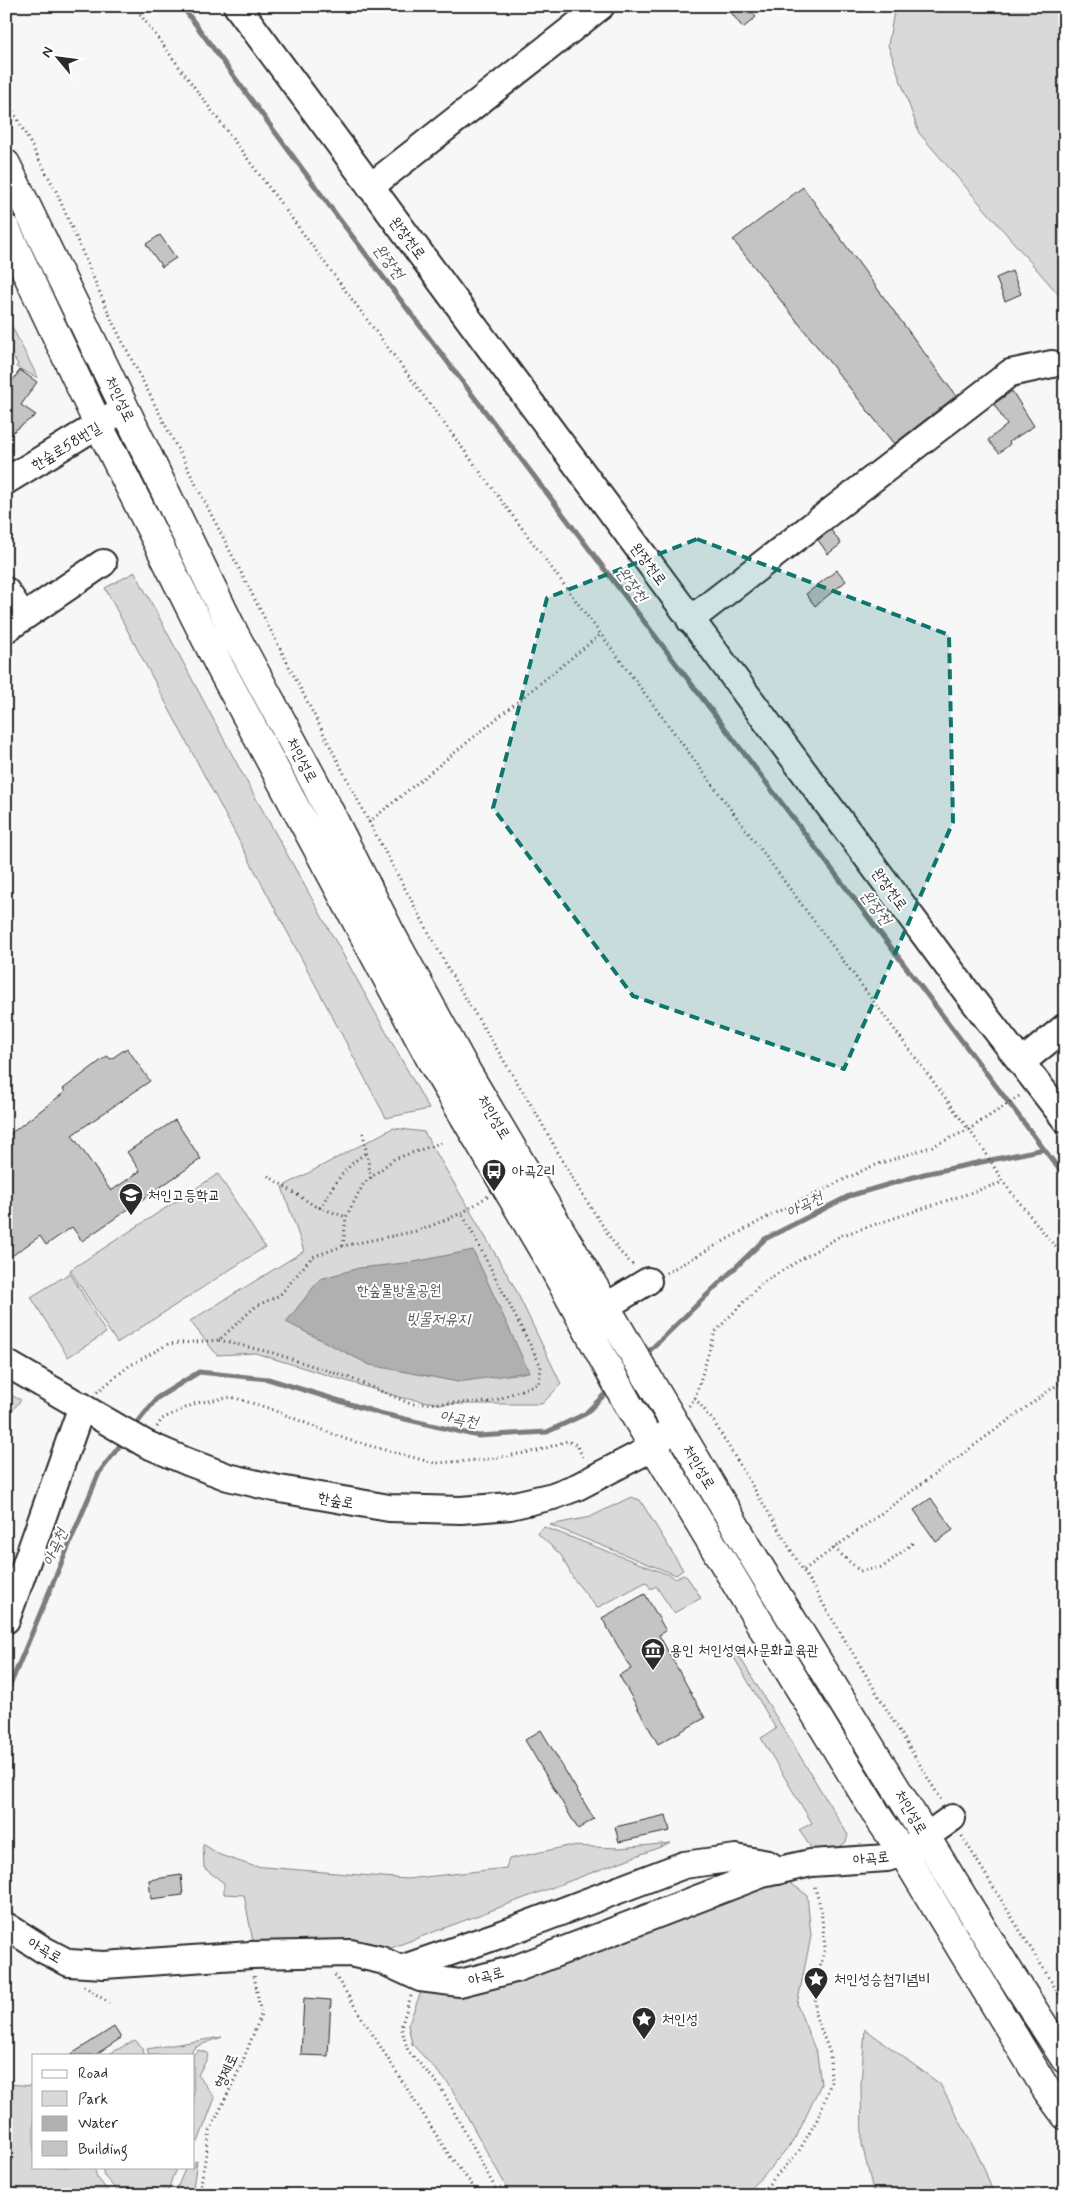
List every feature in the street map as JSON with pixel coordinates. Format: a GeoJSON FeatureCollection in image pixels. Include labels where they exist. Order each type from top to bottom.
{"type":"FeatureCollection","features":[{"type":"Feature","properties":{"kind":"main road","name":"처인성로"},"geometry":{"type":"LineString","coordinates":[[6,164],[236,635],[315,783],[390,932],[464,1067],[674,1425],[926,1837],[1065,2059]]}},
{"type":"Feature","properties":{"kind":"main road","name":"처인성로"},"geometry":{"type":"LineString","coordinates":[[6,229],[99,426],[220,667],[432,1062],[552,1265],[628,1404],[880,1820],[903,1853],[1046,2089],[1065,2115]]}},
{"type":"Feature","properties":{"kind":"street","name":"완장천로"},"geometry":{"type":"LineString","coordinates":[[237,6],[690,620],[969,995],[1065,1119]]}},
{"type":"Feature","properties":{"kind":"street"},"geometry":{"type":"LineString","coordinates":[[370,187],[601,6]]}},
{"type":"Feature","properties":{"kind":"street"},"geometry":{"type":"LineString","coordinates":[[690,620],[1010,373],[1052,364]]}},
{"type":"Feature","properties":{"kind":"street","name":"한숲로58번길"},"geometry":{"type":"LineString","coordinates":[[6,481],[124,409]]}},
{"type":"Feature","properties":{"kind":"street"},"geometry":{"type":"LineString","coordinates":[[6,591],[15,623],[103,563]]}},
{"type":"Feature","properties":{"kind":"street"},"geometry":{"type":"LineString","coordinates":[[1022,1062],[1065,1027]]}},
{"type":"Feature","properties":{"kind":"street"},"geometry":{"type":"LineString","coordinates":[[610,1316],[648,1281]]}},
{"type":"Feature","properties":{"kind":"street","name":"한숲로"},"geometry":{"type":"LineString","coordinates":[[6,1363],[144,1443],[162,1452],[228,1477],[274,1488],[390,1508],[461,1510],[510,1506],[553,1496],[593,1479],[654,1447],[674,1425]]}},
{"type":"Feature","properties":{"kind":"street"},"geometry":{"type":"LineString","coordinates":[[6,1620],[82,1406]]}},
{"type":"Feature","properties":{"kind":"street","name":"아곡로"},"geometry":{"type":"LineString","coordinates":[[6,1926],[69,1963],[104,1965],[251,1955],[323,1953],[358,1955],[381,1960],[410,1973],[460,1983],[515,1969],[762,1874],[811,1863],[887,1858],[903,1853],[952,1818]]}},
{"type":"Feature","properties":{"kind":"street"},"geometry":{"type":"LineString","coordinates":[[410,1973],[505,1933],[684,1865],[736,1858],[783,1869]]}},
{"type":"Feature","properties":{"kind":"path"},"geometry":{"type":"LineString","coordinates":[[134,6],[984,1150],[1003,1182],[1065,1259]]}},
{"type":"Feature","properties":{"kind":"path"},"geometry":{"type":"LineString","coordinates":[[6,98],[56,191],[113,323],[369,822],[455,980],[576,1183],[619,1251],[648,1281],[780,1211],[862,1171],[933,1146],[968,1130],[1019,1096]]}},
{"type":"Feature","properties":{"kind":"path"},"geometry":{"type":"LineString","coordinates":[[369,822],[601,634]]}},
{"type":"Feature","properties":{"kind":"path"},"geometry":{"type":"LineString","coordinates":[[363,1133],[371,1178]]}},
{"type":"Feature","properties":{"kind":"path"},"geometry":{"type":"LineString","coordinates":[[343,1246],[346,1217],[364,1183],[394,1159],[443,1142]]}},
{"type":"Feature","properties":{"kind":"path"},"geometry":{"type":"LineString","coordinates":[[320,1208],[337,1179],[353,1161],[366,1153]]}},
{"type":"Feature","properties":{"kind":"path"},"geometry":{"type":"LineString","coordinates":[[268,1176],[320,1208],[346,1217]]}},
{"type":"Feature","properties":{"kind":"path"},"geometry":{"type":"LineString","coordinates":[[674,1425],[695,1398],[715,1332],[762,1283],[840,1236],[1003,1182]]}},
{"type":"Feature","properties":{"kind":"path"},"geometry":{"type":"LineString","coordinates":[[219,1340],[256,1306],[280,1295],[312,1257],[343,1246],[421,1230],[462,1213],[504,1185]]}},
{"type":"Feature","properties":{"kind":"path"},"geometry":{"type":"LineString","coordinates":[[82,1406],[129,1366],[168,1344],[219,1340],[273,1353],[342,1375],[411,1404],[491,1402],[539,1383],[541,1366],[462,1213]]}},
{"type":"Feature","properties":{"kind":"path"},"geometry":{"type":"LineString","coordinates":[[804,1570],[1065,1379]]}},
{"type":"Feature","properties":{"kind":"path"},"geometry":{"type":"LineString","coordinates":[[144,1443],[162,1420],[196,1403],[232,1397],[268,1408],[348,1440],[434,1463],[482,1460],[538,1451],[567,1442],[577,1445],[593,1479]]}},
{"type":"Feature","properties":{"kind":"path"},"geometry":{"type":"LineString","coordinates":[[695,1398],[714,1422],[1065,2004]]}},
{"type":"Feature","properties":{"kind":"path"},"geometry":{"type":"LineString","coordinates":[[834,1548],[860,1572],[883,1567],[914,1542]]}},
{"type":"Feature","properties":{"kind":"path"},"geometry":{"type":"LineString","coordinates":[[759,2195],[799,2151],[818,2118],[831,2082],[830,2053],[815,2014],[816,1984],[824,1948],[821,1910],[814,1882],[783,1869]]}},
{"type":"Feature","properties":{"kind":"path"},"geometry":{"type":"LineString","coordinates":[[323,1953],[347,1997],[448,2155],[480,2195]]}},
{"type":"Feature","properties":{"kind":"path","name":"형제로"},"geometry":{"type":"LineString","coordinates":[[198,2195],[210,2131],[240,2068],[261,2015],[251,1955]]}},
{"type":"Feature","properties":{"kind":"path"},"geometry":{"type":"LineString","coordinates":[[410,1973],[409,1998],[401,2027],[408,2051],[440,2086],[499,2195]]}},
{"type":"Feature","properties":{"kind":"highlighted area"},"geometry":{"type":"Polygon","coordinates":[[[697,539],[949,635],[953,822],[844,1069],[633,996],[493,808],[547,598],[697,539]]]}},
{"type":"Feature","properties":{"kind":"green space"},"geometry":{"type":"Polygon","coordinates":[[[895,6],[1065,6],[1065,302],[919,133],[888,45],[895,6]]]}},
{"type":"Feature","properties":{"kind":"green space"},"geometry":{"type":"Polygon","coordinates":[[[6,315],[38,378],[16,367],[18,364],[6,347],[6,315]]]}},
{"type":"Feature","properties":{"kind":"green space"},"geometry":{"type":"Polygon","coordinates":[[[135,572],[243,775],[429,1109],[386,1118],[105,588],[135,572]]]}},
{"type":"Feature","properties":{"kind":"green space","name":"한숲물방울공원"},"geometry":{"type":"Polygon","coordinates":[[[393,1128],[424,1132],[514,1286],[561,1384],[542,1404],[441,1404],[402,1398],[255,1353],[217,1355],[190,1321],[304,1251],[282,1187],[393,1128]]]}},
{"type":"Feature","properties":{"kind":"green space"},"geometry":{"type":"Polygon","coordinates":[[[218,1174],[265,1247],[117,1343],[70,1270],[218,1174]]]}},
{"type":"Feature","properties":{"kind":"green space"},"geometry":{"type":"Polygon","coordinates":[[[70,1273],[106,1333],[68,1357],[31,1297],[70,1273]]]}},
{"type":"Feature","properties":{"kind":"green space"},"geometry":{"type":"Polygon","coordinates":[[[6,1393],[21,1400],[6,1418],[6,1393]]]}},
{"type":"Feature","properties":{"kind":"green space"},"geometry":{"type":"Polygon","coordinates":[[[631,1497],[640,1500],[683,1570],[676,1575],[550,1525],[590,1517],[631,1497]]]}},
{"type":"Feature","properties":{"kind":"green space"},"geometry":{"type":"Polygon","coordinates":[[[544,1527],[672,1576],[675,1579],[683,1575],[687,1577],[701,1598],[674,1613],[656,1586],[651,1589],[646,1582],[597,1608],[573,1578],[561,1555],[537,1533],[544,1527]]]}},
{"type":"Feature","properties":{"kind":"green space"},"geometry":{"type":"Polygon","coordinates":[[[733,1646],[848,1835],[846,1842],[832,1853],[814,1852],[799,1830],[812,1823],[761,1738],[776,1729],[729,1649],[733,1646]]]}},
{"type":"Feature","properties":{"kind":"green space"},"geometry":{"type":"Polygon","coordinates":[[[671,1843],[391,1948],[377,1944],[253,1942],[244,1895],[224,1894],[224,1883],[204,1868],[203,1844],[220,1855],[253,1866],[407,1879],[506,1868],[509,1859],[568,1846],[620,1848],[671,1843]]]}},
{"type":"Feature","properties":{"kind":"green space"},"geometry":{"type":"Polygon","coordinates":[[[785,1879],[807,1895],[811,1936],[797,2005],[817,2054],[821,2084],[796,2138],[765,2174],[743,2195],[511,2195],[449,2084],[412,2044],[408,2025],[423,1987],[785,1879]]]}},
{"type":"Feature","properties":{"kind":"green space"},"geometry":{"type":"Polygon","coordinates":[[[865,2029],[940,2084],[982,2163],[994,2195],[874,2195],[862,2144],[861,2084],[865,2029]]]}},
{"type":"Feature","properties":{"kind":"green space"},"geometry":{"type":"Polygon","coordinates":[[[222,2037],[195,2047],[190,2054],[149,2054],[147,2049],[222,2037]]]}},
{"type":"Feature","properties":{"kind":"green space"},"geometry":{"type":"Polygon","coordinates":[[[135,2040],[143,2048],[144,2054],[109,2054],[135,2040]]]}},
{"type":"Feature","properties":{"kind":"green space"},"geometry":{"type":"Polygon","coordinates":[[[198,2050],[208,2053],[207,2059],[198,2075],[215,2098],[198,2142],[195,2141],[194,2054],[198,2050]]]}},
{"type":"Feature","properties":{"kind":"green space"},"geometry":{"type":"Polygon","coordinates":[[[6,2084],[32,2086],[32,2168],[94,2168],[97,2177],[111,2195],[6,2195],[6,2084]]]}},
{"type":"Feature","properties":{"kind":"green space"},"geometry":{"type":"Polygon","coordinates":[[[197,2161],[192,2195],[174,2195],[186,2168],[195,2168],[195,2162],[197,2161]]]}},
{"type":"Feature","properties":{"kind":"green space"},"geometry":{"type":"Polygon","coordinates":[[[102,2168],[177,2168],[167,2195],[121,2195],[104,2176],[102,2168]]]}},
{"type":"Feature","properties":{"kind":"water","name":"빗물저유지"},"geometry":{"type":"Polygon","coordinates":[[[473,1250],[529,1372],[458,1382],[370,1365],[286,1322],[320,1279],[359,1268],[414,1262],[473,1250]]]}},
{"type":"Feature","properties":{"kind":"building"},"geometry":{"type":"Polygon","coordinates":[[[726,6],[747,6],[756,17],[743,28],[726,6]]]}},
{"type":"Feature","properties":{"kind":"building"},"geometry":{"type":"Polygon","coordinates":[[[803,187],[956,396],[894,444],[733,240],[803,187]]]}},
{"type":"Feature","properties":{"kind":"building"},"geometry":{"type":"Polygon","coordinates":[[[160,235],[176,258],[162,267],[146,244],[160,235]]]}},
{"type":"Feature","properties":{"kind":"building"},"geometry":{"type":"Polygon","coordinates":[[[1012,271],[1021,294],[1005,301],[996,278],[1012,271]]]}},
{"type":"Feature","properties":{"kind":"building"},"geometry":{"type":"Polygon","coordinates":[[[20,370],[37,382],[21,405],[36,415],[6,437],[6,380],[11,383],[20,370]]]}},
{"type":"Feature","properties":{"kind":"building"},"geometry":{"type":"Polygon","coordinates":[[[1012,391],[1034,426],[1009,442],[1010,444],[999,453],[988,440],[1007,425],[994,404],[1012,391]]]}},
{"type":"Feature","properties":{"kind":"building"},"geometry":{"type":"Polygon","coordinates":[[[831,530],[841,544],[828,554],[818,540],[831,530]]]}},
{"type":"Feature","properties":{"kind":"building"},"geometry":{"type":"Polygon","coordinates":[[[837,570],[846,581],[815,606],[806,594],[837,570]]]}},
{"type":"Feature","properties":{"kind":"building"},"geometry":{"type":"Polygon","coordinates":[[[127,1048],[150,1081],[72,1135],[111,1191],[140,1171],[127,1152],[175,1120],[201,1159],[82,1241],[72,1227],[46,1245],[40,1236],[6,1260],[6,1137],[65,1092],[63,1089],[107,1056],[111,1059],[127,1048]]]}},
{"type":"Feature","properties":{"kind":"building"},"geometry":{"type":"Polygon","coordinates":[[[931,1498],[953,1530],[936,1542],[914,1510],[931,1498]]]}},
{"type":"Feature","properties":{"kind":"building","name":"용인 처인성역사문화교육관"},"geometry":{"type":"Polygon","coordinates":[[[645,1594],[666,1631],[659,1635],[705,1718],[658,1744],[619,1675],[631,1669],[602,1618],[645,1594]]]}},
{"type":"Feature","properties":{"kind":"building"},"geometry":{"type":"Polygon","coordinates":[[[541,1730],[594,1819],[578,1829],[525,1740],[541,1730]]]}},
{"type":"Feature","properties":{"kind":"building"},"geometry":{"type":"Polygon","coordinates":[[[666,1815],[670,1831],[619,1842],[615,1827],[666,1815]]]}},
{"type":"Feature","properties":{"kind":"building"},"geometry":{"type":"Polygon","coordinates":[[[181,1875],[183,1895],[151,1899],[149,1880],[181,1875]]]}},
{"type":"Feature","properties":{"kind":"building"},"geometry":{"type":"Polygon","coordinates":[[[304,1998],[331,2000],[328,2056],[301,2055],[304,1998]]]}},
{"type":"Feature","properties":{"kind":"building"},"geometry":{"type":"Polygon","coordinates":[[[114,2027],[121,2038],[97,2054],[72,2054],[114,2027]]]}},
{"type":"Feature","properties":{"kind":"waterway","name":"완장천"},"geometry":{"type":"LineString","coordinates":[[182,6],[340,220],[1065,1177]]}},
{"type":"Feature","properties":{"kind":"waterway","name":"아곡천"},"geometry":{"type":"LineString","coordinates":[[644,1356],[765,1239],[849,1196],[924,1174],[1044,1149]]}},
{"type":"Feature","properties":{"kind":"waterway","name":"아곡천"},"geometry":{"type":"LineString","coordinates":[[134,1427],[157,1398],[199,1372],[268,1379],[379,1413],[478,1436],[547,1432],[585,1414],[611,1388]]}},
{"type":"Feature","properties":{"kind":"waterway","name":"아곡천"},"geometry":{"type":"LineString","coordinates":[[6,1695],[99,1473],[124,1440]]}},
{"type":"Feature","properties":{"kind":"place","name":"아곡2리"},"geometry":{"type":"Point","coordinates":[494,1192]}},
{"type":"Feature","properties":{"kind":"place","name":"처인고등학교"},"geometry":{"type":"Point","coordinates":[131,1216]}},
{"type":"Feature","properties":{"kind":"place","name":"용인 처인성역사문화교육관"},"geometry":{"type":"Point","coordinates":[653,1671]}},
{"type":"Feature","properties":{"kind":"place","name":"처인성승첩기념비"},"geometry":{"type":"Point","coordinates":[816,2000]}},
{"type":"Feature","properties":{"kind":"place","name":"처인성"},"geometry":{"type":"Point","coordinates":[644,2040]}}]}
